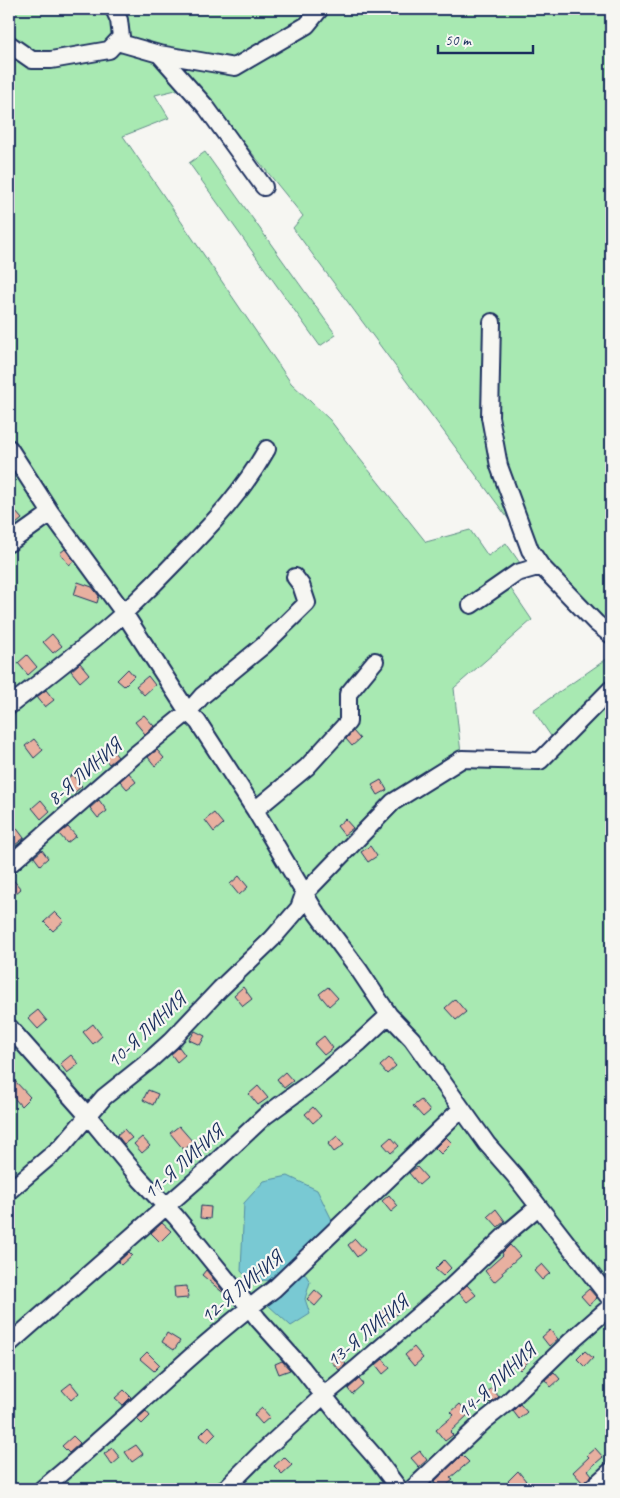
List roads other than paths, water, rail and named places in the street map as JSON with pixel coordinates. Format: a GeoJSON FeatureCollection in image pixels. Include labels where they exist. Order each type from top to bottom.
{"type":"FeatureCollection","features":[{"type":"Feature","properties":{"kind":"street"},"geometry":{"type":"LineString","coordinates":[[9,44],[32,60],[51,60],[109,50],[121,37],[120,20],[114,9]]}},
{"type":"Feature","properties":{"kind":"street"},"geometry":{"type":"LineString","coordinates":[[117,42],[159,54],[235,67],[307,25],[320,9]]}},
{"type":"Feature","properties":{"kind":"street"},"geometry":{"type":"LineString","coordinates":[[159,54],[206,107],[264,186]]}},
{"type":"Feature","properties":{"kind":"street"},"geometry":{"type":"LineString","coordinates":[[492,322],[490,416],[499,466],[530,550],[541,566],[596,623],[611,635]]}},
{"type":"Feature","properties":{"kind":"street"},"geometry":{"type":"LineString","coordinates":[[9,448],[51,513],[124,613],[188,712],[198,722],[255,810],[304,894],[389,1016],[412,1039],[461,1110],[611,1300]]}},
{"type":"Feature","properties":{"kind":"street"},"geometry":{"type":"LineString","coordinates":[[9,706],[124,613],[221,515],[255,469],[267,449]]}},
{"type":"Feature","properties":{"kind":"street"},"geometry":{"type":"LineString","coordinates":[[9,543],[51,513]]}},
{"type":"Feature","properties":{"kind":"street"},"geometry":{"type":"LineString","coordinates":[[471,605],[517,573],[541,566]]}},
{"type":"Feature","properties":{"kind":"street","name":"8-Я ЛИНИЯ"},"geometry":{"type":"LineString","coordinates":[[9,865],[135,755],[188,712],[202,696],[264,645],[307,603],[301,586],[295,577]]}},
{"type":"Feature","properties":{"kind":"street"},"geometry":{"type":"LineString","coordinates":[[255,810],[307,767],[348,722],[348,694],[376,661]]}},
{"type":"Feature","properties":{"kind":"street","name":"10-Я ЛИНИЯ"},"geometry":{"type":"LineString","coordinates":[[9,1191],[62,1146],[104,1097],[171,1041],[220,988],[272,939],[299,908],[304,894],[393,802],[462,759],[540,761],[611,690]]}},
{"type":"Feature","properties":{"kind":"street","name":"11-Я ЛИНИЯ"},"geometry":{"type":"LineString","coordinates":[[9,1344],[266,1116],[314,1080],[389,1016]]}},
{"type":"Feature","properties":{"kind":"street"},"geometry":{"type":"LineString","coordinates":[[9,1028],[88,1116],[165,1207],[176,1217],[258,1319],[302,1368],[323,1396],[375,1457],[399,1489]]}},
{"type":"Feature","properties":{"kind":"street","name":"12-Я ЛИНИЯ"},"geometry":{"type":"LineString","coordinates":[[42,1489],[177,1368],[249,1307],[274,1289],[461,1110]]}},
{"type":"Feature","properties":{"kind":"street","name":"13-Я ЛИНИЯ"},"geometry":{"type":"LineString","coordinates":[[225,1489],[323,1396],[451,1287],[538,1207]]}},
{"type":"Feature","properties":{"kind":"street","name":"14-Я ЛИНИЯ"},"geometry":{"type":"LineString","coordinates":[[412,1489],[611,1306]]}},
{"type":"Feature","properties":{"kind":"street"},"geometry":{"type":"LineString","coordinates":[[591,1489],[611,1471]]}},
{"type":"Feature","properties":{"kind":"water"},"geometry":{"type":"Polygon","coordinates":[[[288,1176],[317,1190],[333,1222],[273,1280],[250,1281],[241,1271],[244,1203],[264,1181],[288,1176]]]}},
{"type":"Feature","properties":{"kind":"water"},"geometry":{"type":"Polygon","coordinates":[[[304,1272],[310,1282],[305,1299],[310,1314],[291,1326],[268,1305],[304,1272]]]}}]}
